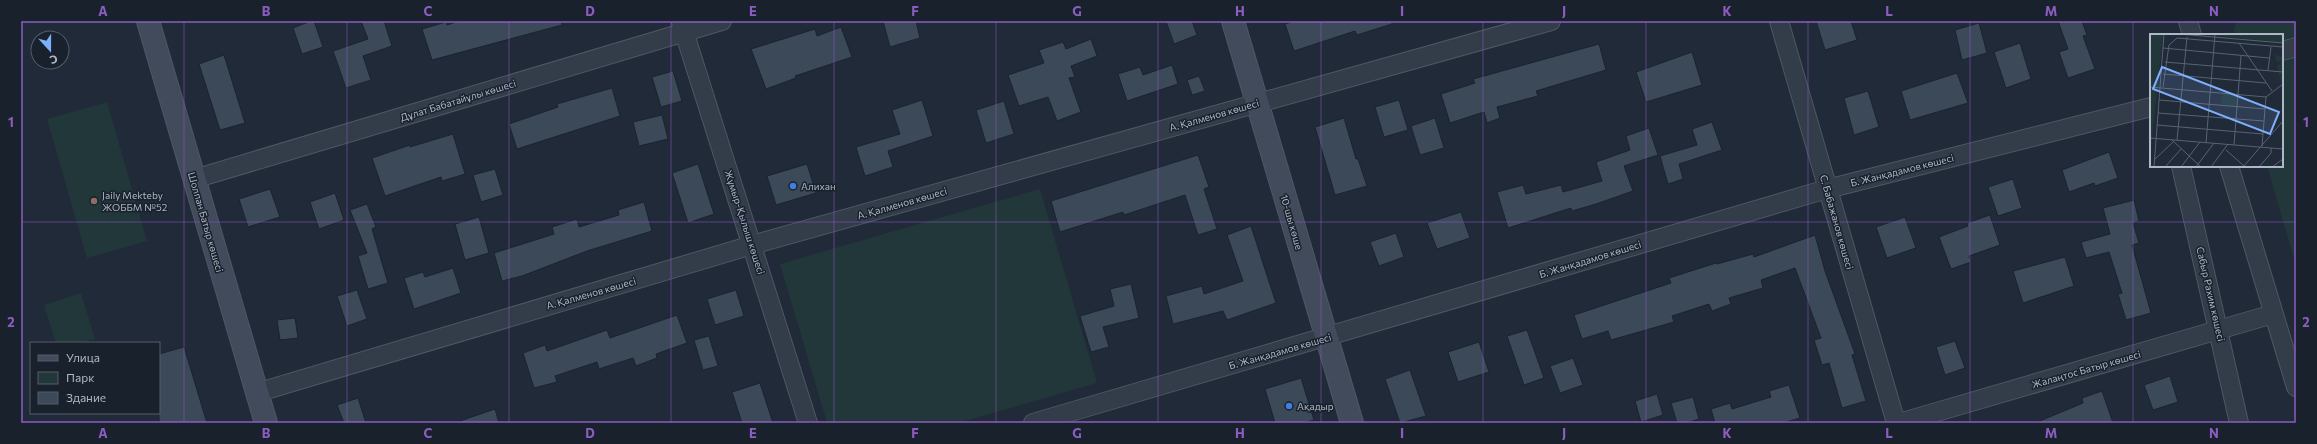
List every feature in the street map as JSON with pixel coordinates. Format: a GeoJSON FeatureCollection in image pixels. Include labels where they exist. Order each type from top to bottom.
{"type":"FeatureCollection","features":[{"type":"Feature","properties":{"kind":"street","name":"Шолпан Батыр көшесі"},"geometry":{"type":"LineString","coordinates":[[148,21],[266,423]]}},
{"type":"Feature","properties":{"kind":"street","name":"Дұлат Бабатайұлы көшесі"},"geometry":{"type":"LineString","coordinates":[[194,179],[682,26],[722,21]]}},
{"type":"Feature","properties":{"kind":"street","name":"10-шы көше"},"geometry":{"type":"LineString","coordinates":[[1233,21],[1352,423]]}},
{"type":"Feature","properties":{"kind":"street","name":"А. Қалменов көшесі"},"geometry":{"type":"LineString","coordinates":[[256,393],[752,245],[1551,21]]}},
{"type":"Feature","properties":{"kind":"street","name":"С. Бабажанов көшесі"},"geometry":{"type":"LineString","coordinates":[[1779,21],[1827,189],[1898,423]]}},
{"type":"Feature","properties":{"kind":"street"},"geometry":{"type":"LineString","coordinates":[[2188,21],[2192,34]]}},
{"type":"Feature","properties":{"kind":"street","name":"Жұмыр-Қылыш көшесі"},"geometry":{"type":"LineString","coordinates":[[682,26],[808,423]]}},
{"type":"Feature","properties":{"kind":"street"},"geometry":{"type":"LineString","coordinates":[[2283,51],[2296,47]]}},
{"type":"Feature","properties":{"kind":"street","name":"Б. Жанқадамов көшесі"},"geometry":{"type":"LineString","coordinates":[[1033,423],[1326,338],[1827,189],[2150,107]]}},
{"type":"Feature","properties":{"kind":"street","name":"Сабыр Рахим көшесі"},"geometry":{"type":"LineString","coordinates":[[2181,167],[2239,423]]}},
{"type":"Feature","properties":{"kind":"street"},"geometry":{"type":"LineString","coordinates":[[2229,167],[2296,386]]}},
{"type":"Feature","properties":{"kind":"street","name":"Жалаңтос Батыр көшесі"},"geometry":{"type":"LineString","coordinates":[[1898,423],[2273,314]]}},
{"type":"Feature","properties":{"kind":"green space"},"geometry":{"type":"Polygon","coordinates":[[[2236,21],[2296,21],[2296,265],[2267,167],[2283,167],[2283,34],[2233,34],[2236,21]]]}},
{"type":"Feature","properties":{"kind":"green space"},"geometry":{"type":"Polygon","coordinates":[[[107,102],[147,241],[87,258],[47,119],[107,102]]]}},
{"type":"Feature","properties":{"kind":"green space"},"geometry":{"type":"Polygon","coordinates":[[[1040,189],[1097,383],[958,423],[827,423],[780,264],[1040,189]]]}},
{"type":"Feature","properties":{"kind":"green space"},"geometry":{"type":"Polygon","coordinates":[[[81,293],[95,339],[84,342],[56,342],[44,305],[81,293]]]}},
{"type":"Feature","properties":{"kind":"building"},"geometry":{"type":"Polygon","coordinates":[[[314,21],[323,47],[302,54],[293,28],[314,21]]]}},
{"type":"Feature","properties":{"kind":"building"},"geometry":{"type":"Polygon","coordinates":[[[361,21],[384,21],[392,46],[363,56],[371,80],[346,88],[333,51],[368,39],[361,21]]]}},
{"type":"Feature","properties":{"kind":"building"},"geometry":{"type":"Polygon","coordinates":[[[459,21],[561,21],[562,25],[432,60],[422,29],[446,22],[447,25],[459,21]]]}},
{"type":"Feature","properties":{"kind":"building"},"geometry":{"type":"Polygon","coordinates":[[[883,21],[916,21],[920,38],[890,47],[883,21]]]}},
{"type":"Feature","properties":{"kind":"building"},"geometry":{"type":"Polygon","coordinates":[[[1166,21],[1192,21],[1197,35],[1174,44],[1166,21]]]}},
{"type":"Feature","properties":{"kind":"building"},"geometry":{"type":"Polygon","coordinates":[[[1295,21],[1392,21],[1392,24],[1357,35],[1355,31],[1294,51],[1285,24],[1295,21]]]}},
{"type":"Feature","properties":{"kind":"building"},"geometry":{"type":"Polygon","coordinates":[[[1816,21],[1851,21],[1857,40],[1825,50],[1816,21]]]}},
{"type":"Feature","properties":{"kind":"building"},"geometry":{"type":"Polygon","coordinates":[[[2058,21],[2082,21],[2087,35],[2083,36],[2095,69],[2068,78],[2059,52],[2068,49],[2058,21]]]}},
{"type":"Feature","properties":{"kind":"building"},"geometry":{"type":"Polygon","coordinates":[[[1979,23],[1987,53],[1962,60],[1955,30],[1979,23]]]}},
{"type":"Feature","properties":{"kind":"building"},"geometry":{"type":"Polygon","coordinates":[[[841,27],[852,57],[795,76],[796,78],[766,89],[751,49],[815,29],[817,36],[841,27]]]}},
{"type":"Feature","properties":{"kind":"building"},"geometry":{"type":"Polygon","coordinates":[[[1091,39],[1097,56],[1071,66],[1075,77],[1069,78],[1081,112],[1057,121],[1048,97],[1019,106],[1008,75],[1044,63],[1039,50],[1063,42],[1066,49],[1091,39]]]}},
{"type":"Feature","properties":{"kind":"building"},"geometry":{"type":"Polygon","coordinates":[[[2020,43],[2031,79],[2006,88],[1994,52],[2020,43]]]}},
{"type":"Feature","properties":{"kind":"building"},"geometry":{"type":"Polygon","coordinates":[[[1599,44],[1606,70],[1536,91],[1538,96],[1497,107],[1500,118],[1487,123],[1484,112],[1450,123],[1441,94],[1475,83],[1473,79],[1599,44]]]}},
{"type":"Feature","properties":{"kind":"building"},"geometry":{"type":"Polygon","coordinates":[[[1692,52],[1702,85],[1646,102],[1636,72],[1692,52]]]}},
{"type":"Feature","properties":{"kind":"building"},"geometry":{"type":"Polygon","coordinates":[[[224,55],[245,123],[220,130],[199,64],[224,55]]]}},
{"type":"Feature","properties":{"kind":"building"},"geometry":{"type":"Polygon","coordinates":[[[1172,65],[1178,84],[1127,101],[1118,74],[1140,67],[1143,75],[1172,65]]]}},
{"type":"Feature","properties":{"kind":"building"},"geometry":{"type":"Polygon","coordinates":[[[673,71],[682,101],[661,107],[652,77],[673,71]]]}},
{"type":"Feature","properties":{"kind":"building"},"geometry":{"type":"Polygon","coordinates":[[[1957,73],[1968,103],[1910,120],[1901,91],[1957,73]]]}},
{"type":"Feature","properties":{"kind":"building"},"geometry":{"type":"Polygon","coordinates":[[[1199,76],[1205,91],[1192,95],[1187,80],[1199,76]]]}},
{"type":"Feature","properties":{"kind":"building"},"geometry":{"type":"Polygon","coordinates":[[[612,88],[620,116],[517,149],[509,124],[558,107],[557,104],[612,88]]]}},
{"type":"Feature","properties":{"kind":"building"},"geometry":{"type":"Polygon","coordinates":[[[1868,91],[1879,127],[1854,135],[1844,98],[1868,91]]]}},
{"type":"Feature","properties":{"kind":"building"},"geometry":{"type":"Polygon","coordinates":[[[922,100],[933,136],[888,151],[893,167],[865,176],[856,147],[900,134],[892,110],[922,100]]]}},
{"type":"Feature","properties":{"kind":"building"},"geometry":{"type":"Polygon","coordinates":[[[1399,100],[1408,130],[1384,137],[1375,107],[1399,100]]]}},
{"type":"Feature","properties":{"kind":"building"},"geometry":{"type":"Polygon","coordinates":[[[1004,101],[1014,134],[986,143],[976,110],[1004,101]]]}},
{"type":"Feature","properties":{"kind":"building"},"geometry":{"type":"Polygon","coordinates":[[[662,115],[668,139],[639,146],[633,122],[662,115]]]}},
{"type":"Feature","properties":{"kind":"building"},"geometry":{"type":"Polygon","coordinates":[[[1344,118],[1356,159],[1358,159],[1367,186],[1335,195],[1315,127],[1344,118]]]}},
{"type":"Feature","properties":{"kind":"building"},"geometry":{"type":"Polygon","coordinates":[[[1435,118],[1444,148],[1420,155],[1411,126],[1435,118]]]}},
{"type":"Feature","properties":{"kind":"building"},"geometry":{"type":"Polygon","coordinates":[[[1712,122],[1722,150],[1679,164],[1683,179],[1668,184],[1660,156],[1697,145],[1692,129],[1712,122]]]}},
{"type":"Feature","properties":{"kind":"building"},"geometry":{"type":"Polygon","coordinates":[[[1649,128],[1658,155],[1624,166],[1633,191],[1596,204],[1572,211],[1571,208],[1508,228],[1497,192],[1523,185],[1526,194],[1561,185],[1563,192],[1602,181],[1596,162],[1630,150],[1626,136],[1649,128]]]}},
{"type":"Feature","properties":{"kind":"building"},"geometry":{"type":"Polygon","coordinates":[[[453,134],[465,174],[442,181],[441,177],[385,196],[372,158],[410,145],[410,147],[453,134]]]}},
{"type":"Feature","properties":{"kind":"building"},"geometry":{"type":"Polygon","coordinates":[[[2109,152],[2118,178],[2095,186],[2094,183],[2069,192],[2062,170],[2109,152]]]}},
{"type":"Feature","properties":{"kind":"building"},"geometry":{"type":"Polygon","coordinates":[[[1198,155],[1209,187],[1204,189],[1217,229],[1198,235],[1185,195],[1124,215],[1123,212],[1060,232],[1051,201],[1198,155]]]}},
{"type":"Feature","properties":{"kind":"building"},"geometry":{"type":"Polygon","coordinates":[[[698,164],[714,214],[688,223],[672,173],[698,164]]]}},
{"type":"Feature","properties":{"kind":"building"},"geometry":{"type":"Polygon","coordinates":[[[807,164],[816,193],[776,205],[767,176],[807,164]]]}},
{"type":"Feature","properties":{"kind":"building"},"geometry":{"type":"Polygon","coordinates":[[[495,169],[503,195],[481,202],[473,175],[495,169]]]}},
{"type":"Feature","properties":{"kind":"building"},"geometry":{"type":"Polygon","coordinates":[[[2013,179],[2022,208],[1998,216],[1988,187],[2013,179]]]}},
{"type":"Feature","properties":{"kind":"building"},"geometry":{"type":"Polygon","coordinates":[[[270,189],[280,217],[248,227],[239,199],[270,189]]]}},
{"type":"Feature","properties":{"kind":"building"},"geometry":{"type":"Polygon","coordinates":[[[335,193],[344,220],[319,229],[310,202],[335,193]]]}},
{"type":"Feature","properties":{"kind":"building"},"geometry":{"type":"Polygon","coordinates":[[[2134,200],[2139,221],[2133,223],[2139,243],[2132,245],[2151,313],[2126,320],[2118,294],[2122,293],[2109,252],[2086,258],[2081,242],[2110,234],[2103,208],[2134,200]]]}},
{"type":"Feature","properties":{"kind":"building"},"geometry":{"type":"Polygon","coordinates":[[[644,202],[652,231],[587,251],[522,276],[502,281],[494,253],[554,234],[552,227],[577,219],[579,227],[619,215],[618,210],[644,202]]]}},
{"type":"Feature","properties":{"kind":"building"},"geometry":{"type":"Polygon","coordinates":[[[367,204],[376,227],[372,229],[388,283],[368,289],[358,256],[367,253],[350,210],[367,204]]]}},
{"type":"Feature","properties":{"kind":"building"},"geometry":{"type":"Polygon","coordinates":[[[1461,212],[1470,238],[1437,249],[1427,223],[1461,212]]]}},
{"type":"Feature","properties":{"kind":"building"},"geometry":{"type":"Polygon","coordinates":[[[1990,215],[2000,245],[1969,256],[1971,262],[1951,269],[1939,237],[1968,226],[1967,223],[1990,215]]]}},
{"type":"Feature","properties":{"kind":"building"},"geometry":{"type":"Polygon","coordinates":[[[479,217],[489,253],[465,260],[455,224],[479,217]]]}},
{"type":"Feature","properties":{"kind":"building"},"geometry":{"type":"Polygon","coordinates":[[[1905,217],[1916,248],[1887,258],[1876,227],[1905,217]]]}},
{"type":"Feature","properties":{"kind":"building"},"geometry":{"type":"Polygon","coordinates":[[[1251,226],[1276,303],[1227,320],[1223,311],[1173,324],[1166,296],[1202,286],[1204,294],[1243,281],[1227,235],[1251,226]]]}},
{"type":"Feature","properties":{"kind":"building"},"geometry":{"type":"Polygon","coordinates":[[[1396,233],[1404,257],[1379,266],[1370,242],[1396,233]]]}},
{"type":"Feature","properties":{"kind":"building"},"geometry":{"type":"Polygon","coordinates":[[[1815,235],[1825,271],[1855,354],[1852,355],[1866,401],[1842,408],[1829,363],[1822,365],[1814,340],[1821,338],[1795,268],[1761,280],[1763,288],[1729,298],[1731,304],[1712,311],[1709,304],[1672,316],[1674,322],[1611,340],[1608,331],[1582,339],[1574,315],[1671,283],[1669,278],[1716,263],[1717,264],[1753,254],[1754,257],[1815,235]]]}},
{"type":"Feature","properties":{"kind":"building"},"geometry":{"type":"Polygon","coordinates":[[[2065,257],[2074,286],[2023,303],[2013,271],[2065,257]]]}},
{"type":"Feature","properties":{"kind":"building"},"geometry":{"type":"Polygon","coordinates":[[[453,268],[461,293],[414,309],[404,278],[423,272],[425,277],[453,268]]]}},
{"type":"Feature","properties":{"kind":"building"},"geometry":{"type":"Polygon","coordinates":[[[1131,284],[1139,318],[1103,327],[1109,347],[1091,352],[1080,316],[1114,306],[1110,289],[1131,284]]]}},
{"type":"Feature","properties":{"kind":"building"},"geometry":{"type":"Polygon","coordinates":[[[357,290],[367,319],[347,326],[337,296],[357,290]]]}},
{"type":"Feature","properties":{"kind":"building"},"geometry":{"type":"Polygon","coordinates":[[[736,290],[744,316],[715,325],[707,299],[736,290]]]}},
{"type":"Feature","properties":{"kind":"building"},"geometry":{"type":"Polygon","coordinates":[[[677,315],[687,343],[656,354],[657,358],[636,366],[633,358],[599,369],[597,362],[555,376],[557,382],[534,388],[523,353],[545,345],[547,351],[607,330],[610,338],[677,315]]]}},
{"type":"Feature","properties":{"kind":"building"},"geometry":{"type":"Polygon","coordinates":[[[295,318],[298,338],[280,340],[277,320],[295,318]]]}},
{"type":"Feature","properties":{"kind":"building"},"geometry":{"type":"Polygon","coordinates":[[[1527,330],[1544,378],[1524,385],[1507,336],[1527,330]]]}},
{"type":"Feature","properties":{"kind":"building"},"geometry":{"type":"Polygon","coordinates":[[[709,336],[718,366],[703,370],[694,340],[709,336]]]}},
{"type":"Feature","properties":{"kind":"building"},"geometry":{"type":"Polygon","coordinates":[[[1955,341],[1965,368],[1945,375],[1936,347],[1955,341]]]}},
{"type":"Feature","properties":{"kind":"building"},"geometry":{"type":"Polygon","coordinates":[[[1479,342],[1489,372],[1458,382],[1448,352],[1479,342]]]}},
{"type":"Feature","properties":{"kind":"building"},"geometry":{"type":"Polygon","coordinates":[[[184,347],[207,423],[159,423],[160,354],[184,347]]]}},
{"type":"Feature","properties":{"kind":"building"},"geometry":{"type":"Polygon","coordinates":[[[1573,358],[1583,385],[1560,393],[1550,366],[1573,358]]]}},
{"type":"Feature","properties":{"kind":"building"},"geometry":{"type":"Polygon","coordinates":[[[1410,370],[1426,416],[1400,423],[1385,379],[1410,370]]]}},
{"type":"Feature","properties":{"kind":"building"},"geometry":{"type":"Polygon","coordinates":[[[2170,376],[2178,402],[2153,410],[2144,385],[2170,376]]]}},
{"type":"Feature","properties":{"kind":"building"},"geometry":{"type":"Polygon","coordinates":[[[1301,378],[1314,420],[1303,423],[1275,423],[1265,389],[1301,378]]]}},
{"type":"Feature","properties":{"kind":"building"},"geometry":{"type":"Polygon","coordinates":[[[760,383],[773,423],[742,423],[732,392],[760,383]]]}},
{"type":"Feature","properties":{"kind":"building"},"geometry":{"type":"Polygon","coordinates":[[[1789,385],[1800,418],[1783,423],[1715,423],[1711,409],[1730,403],[1732,409],[1771,397],[1769,391],[1789,385]]]}},
{"type":"Feature","properties":{"kind":"building"},"geometry":{"type":"Polygon","coordinates":[[[2102,391],[2113,423],[2035,423],[2083,403],[2082,398],[2102,391]]]}},
{"type":"Feature","properties":{"kind":"building"},"geometry":{"type":"Polygon","coordinates":[[[1657,394],[1663,415],[1641,422],[1635,401],[1657,394]]]}},
{"type":"Feature","properties":{"kind":"building"},"geometry":{"type":"Polygon","coordinates":[[[1693,397],[1699,419],[1686,423],[1677,423],[1671,403],[1693,397]]]}},
{"type":"Feature","properties":{"kind":"building"},"geometry":{"type":"Polygon","coordinates":[[[358,398],[366,423],[344,423],[337,405],[358,398]]]}},
{"type":"Feature","properties":{"kind":"building"},"geometry":{"type":"Polygon","coordinates":[[[495,409],[499,423],[461,423],[460,421],[495,409]]]}},
{"type":"Feature","properties":{"kind":"place","name":"Алихан"},"geometry":{"type":"Point","coordinates":[793,186]}},
{"type":"Feature","properties":{"kind":"place","name":"Jaily Mekteby ЖОББМ №52"},"geometry":{"type":"Point","coordinates":[94,201]}},
{"type":"Feature","properties":{"kind":"place","name":"Ақадыр"},"geometry":{"type":"Point","coordinates":[1289,406]}}]}
